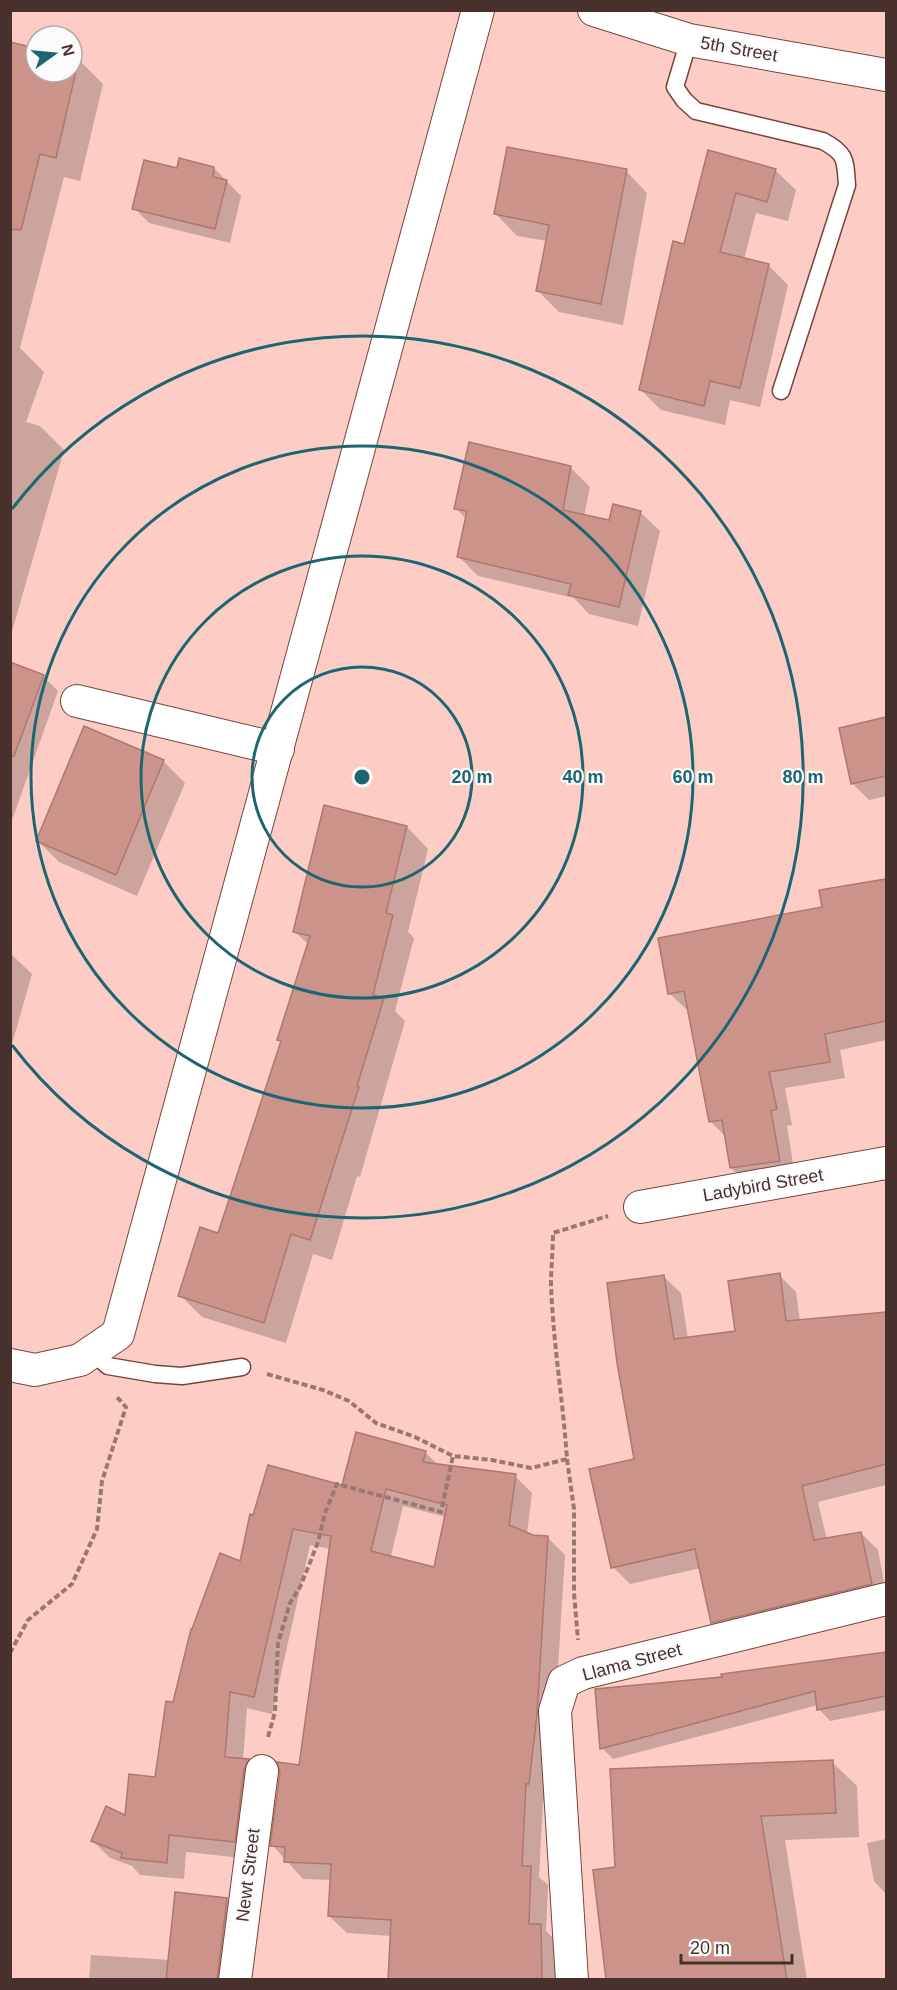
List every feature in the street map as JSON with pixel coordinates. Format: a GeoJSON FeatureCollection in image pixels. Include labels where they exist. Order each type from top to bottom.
{"type":"FeatureCollection","features":[{"type":"Feature","properties":{"kind":"street"},"geometry":{"type":"LineString","coordinates":[[10,1365],[35,1370],[87,1355],[118,1334],[478,10]]}},
{"type":"Feature","properties":{"kind":"street","name":"5th Street"},"geometry":{"type":"LineString","coordinates":[[594,10],[688,40],[886,75]]}},
{"type":"Feature","properties":{"kind":"street"},"geometry":{"type":"LineString","coordinates":[[77,701],[278,749]]}},
{"type":"Feature","properties":{"kind":"street","name":"Ladybird Street"},"geometry":{"type":"LineString","coordinates":[[640,1207],[886,1163]]}},
{"type":"Feature","properties":{"kind":"street","name":"Llama Street"},"geometry":{"type":"LineString","coordinates":[[572,1980],[555,1711],[564,1682],[583,1673],[886,1599]]}},
{"type":"Feature","properties":{"kind":"street","name":"Newt Street"},"geometry":{"type":"LineString","coordinates":[[235,1980],[262,1772]]}},
{"type":"Feature","properties":{"kind":"lane"},"geometry":{"type":"LineString","coordinates":[[688,40],[675,87],[696,111],[823,141],[839,150],[845,163],[847,185],[781,391]]}},
{"type":"Feature","properties":{"kind":"lane"},"geometry":{"type":"LineString","coordinates":[[87,1355],[108,1366],[155,1374],[182,1376],[242,1367]]}},
{"type":"Feature","properties":{"kind":"path"},"geometry":{"type":"LineString","coordinates":[[564,1682],[578,1639],[574,1593],[574,1509],[567,1459],[551,1281],[553,1233],[640,1207]]}},
{"type":"Feature","properties":{"kind":"path"},"geometry":{"type":"LineString","coordinates":[[10,1653],[28,1620],[72,1584],[97,1529],[102,1481],[126,1407],[87,1355]]}},
{"type":"Feature","properties":{"kind":"path"},"geometry":{"type":"LineString","coordinates":[[242,1367],[323,1390],[349,1401],[376,1422],[415,1437],[453,1456],[492,1460],[531,1468],[567,1459]]}},
{"type":"Feature","properties":{"kind":"path"},"geometry":{"type":"LineString","coordinates":[[262,1772],[266,1744],[275,1712],[278,1643],[290,1603],[309,1565],[318,1542],[325,1513],[337,1484],[441,1512],[453,1456]]}},
{"type":"Feature","properties":{"kind":"building"},"geometry":{"type":"Polygon","coordinates":[[[10,42],[24,45],[24,84],[73,84],[56,158],[40,154],[21,230],[10,229],[10,42]]]}},
{"type":"Feature","properties":{"kind":"building"},"geometry":{"type":"Polygon","coordinates":[[[507,147],[627,169],[601,304],[536,291],[549,225],[494,214],[507,147]]]}},
{"type":"Feature","properties":{"kind":"building"},"geometry":{"type":"Polygon","coordinates":[[[708,150],[776,169],[767,202],[736,193],[720,252],[769,264],[740,388],[710,381],[704,406],[639,390],[673,241],[684,244],[708,150]]]}},
{"type":"Feature","properties":{"kind":"building"},"geometry":{"type":"Polygon","coordinates":[[[179,158],[214,167],[213,177],[227,180],[215,229],[132,209],[144,160],[177,168],[179,158]]]}},
{"type":"Feature","properties":{"kind":"building"},"geometry":{"type":"Polygon","coordinates":[[[469,442],[571,466],[563,510],[609,520],[613,504],[641,511],[619,607],[568,595],[571,584],[457,557],[467,511],[454,509],[469,442]]]}},
{"type":"Feature","properties":{"kind":"building"},"geometry":{"type":"Polygon","coordinates":[[[10,662],[44,675],[14,756],[10,756],[10,662]]]}},
{"type":"Feature","properties":{"kind":"building"},"geometry":{"type":"Polygon","coordinates":[[[886,717],[886,776],[851,784],[839,728],[886,717]]]}},
{"type":"Feature","properties":{"kind":"building"},"geometry":{"type":"Polygon","coordinates":[[[84,726],[164,760],[116,875],[36,841],[84,726]]]}},
{"type":"Feature","properties":{"kind":"building"},"geometry":{"type":"Polygon","coordinates":[[[324,805],[407,826],[386,913],[393,915],[373,995],[384,998],[357,1086],[359,1087],[310,1240],[291,1234],[264,1323],[178,1296],[200,1227],[218,1233],[281,1041],[277,1040],[310,936],[293,932],[324,805]]]}},
{"type":"Feature","properties":{"kind":"building"},"geometry":{"type":"Polygon","coordinates":[[[886,879],[886,1021],[825,1034],[830,1062],[769,1072],[777,1109],[771,1111],[780,1161],[730,1168],[722,1120],[709,1122],[684,991],[668,994],[658,938],[822,907],[819,890],[886,879]]]}},
{"type":"Feature","properties":{"kind":"building"},"geometry":{"type":"Polygon","coordinates":[[[780,1273],[786,1321],[886,1312],[886,1464],[802,1486],[814,1540],[861,1532],[872,1584],[711,1623],[695,1549],[611,1568],[589,1469],[634,1459],[617,1363],[607,1283],[664,1275],[674,1339],[735,1331],[728,1281],[780,1273]]]}},
{"type":"Feature","properties":{"kind":"building"},"geometry":{"type":"Polygon","coordinates":[[[356,1432],[426,1451],[423,1462],[516,1474],[509,1525],[533,1535],[548,1536],[537,1714],[529,1784],[526,1784],[522,1866],[531,1866],[529,1924],[541,1924],[542,1980],[388,1980],[391,1920],[328,1916],[331,1864],[284,1862],[285,1847],[270,1846],[280,1773],[277,1762],[299,1765],[331,1536],[293,1529],[254,1697],[230,1692],[225,1757],[249,1759],[244,1769],[235,1842],[169,1835],[167,1863],[121,1858],[122,1853],[91,1841],[106,1806],[125,1815],[129,1774],[155,1777],[166,1701],[173,1702],[191,1629],[220,1553],[240,1561],[250,1514],[253,1515],[268,1465],[342,1485],[356,1432]],[[386,1489],[371,1551],[434,1567],[447,1505],[386,1489]]]}},
{"type":"Feature","properties":{"kind":"building"},"geometry":{"type":"Polygon","coordinates":[[[886,1652],[886,1696],[817,1710],[815,1691],[600,1749],[595,1689],[722,1677],[721,1674],[886,1652]]]}},
{"type":"Feature","properties":{"kind":"building"},"geometry":{"type":"Polygon","coordinates":[[[833,1760],[836,1813],[761,1816],[787,1980],[606,1980],[593,1870],[615,1867],[610,1769],[833,1760]]]}},
{"type":"Feature","properties":{"kind":"building"},"geometry":{"type":"Polygon","coordinates":[[[175,1892],[227,1898],[217,1980],[166,1980],[175,1892]]]}}]}
